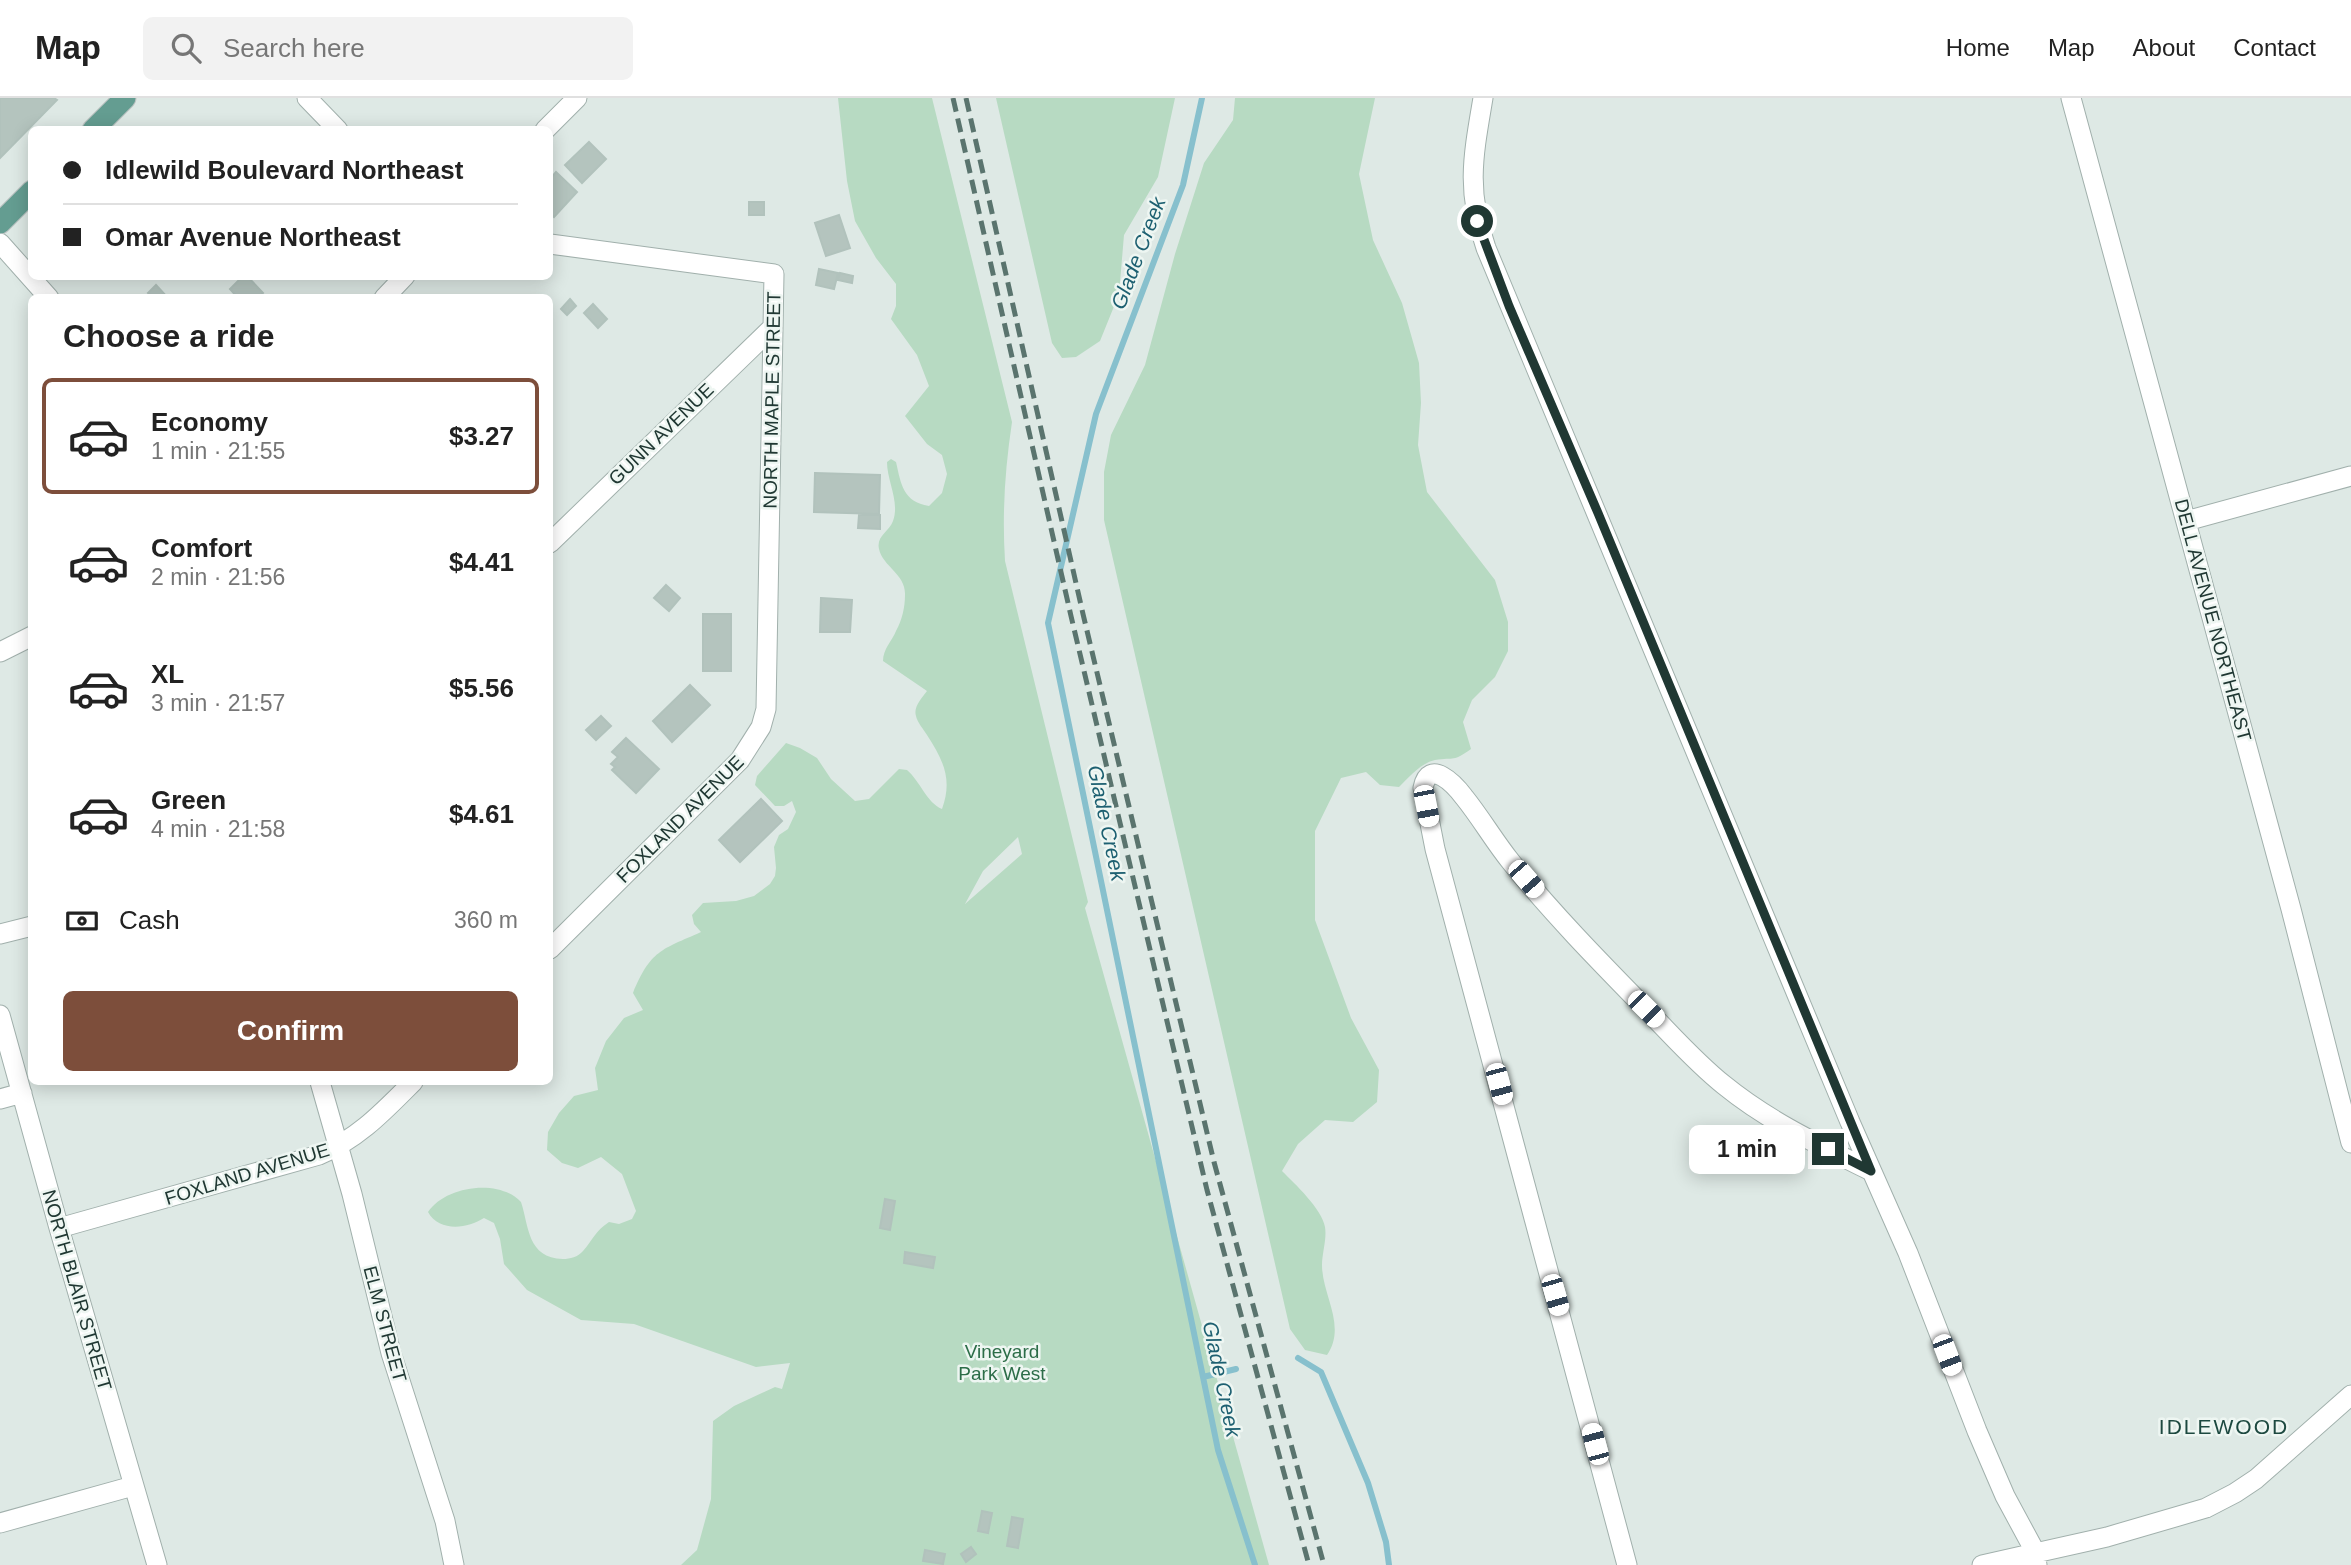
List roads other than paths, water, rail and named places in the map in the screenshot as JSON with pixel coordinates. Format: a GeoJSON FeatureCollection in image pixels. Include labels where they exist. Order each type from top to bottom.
{"type":"FeatureCollection","features":[{"type":"Feature","properties":{"kind":"main road"},"geometry":{"type":"LineString","coordinates":[[97,126],[125,98]]}},
{"type":"Feature","properties":{"kind":"main road"},"geometry":{"type":"LineString","coordinates":[[0,223],[28,195]]}},
{"type":"Feature","properties":{"kind":"street"},"geometry":{"type":"LineString","coordinates":[[307,98],[334,126]]}},
{"type":"Feature","properties":{"kind":"street"},"geometry":{"type":"LineString","coordinates":[[549,126],[577,98]]}},
{"type":"Feature","properties":{"kind":"street"},"geometry":{"type":"LineString","coordinates":[[1483,98],[1474,153],[1472,193],[1486,248],[1908,1254],[1982,1442],[2036,1559]]}},
{"type":"Feature","properties":{"kind":"street","name":"DELL AVENUE NORTHEAST"},"geometry":{"type":"LineString","coordinates":[[2071,98],[2291,909],[2351,1143]]}},
{"type":"Feature","properties":{"kind":"street"},"geometry":{"type":"LineString","coordinates":[[0,243],[28,274]]}},
{"type":"Feature","properties":{"kind":"street","name":"NORTH MAPLE STREET"},"geometry":{"type":"LineString","coordinates":[[553,244],[774,274],[766,709],[761,726],[749,748]]}},
{"type":"Feature","properties":{"kind":"street"},"geometry":{"type":"LineString","coordinates":[[33,280],[45,294]]}},
{"type":"Feature","properties":{"kind":"street"},"geometry":{"type":"LineString","coordinates":[[388,294],[401,280]]}},
{"type":"Feature","properties":{"kind":"street","name":"GUNN AVENUE"},"geometry":{"type":"LineString","coordinates":[[553,540],[773,327]]}},
{"type":"Feature","properties":{"kind":"street"},"geometry":{"type":"LineString","coordinates":[[2186,521],[2351,476]]}},
{"type":"Feature","properties":{"kind":"street"},"geometry":{"type":"LineString","coordinates":[[0,652],[28,638]]}},
{"type":"Feature","properties":{"kind":"street","name":"FOXLAND AVENUE"},"geometry":{"type":"LineString","coordinates":[[553,946],[749,748]]}},
{"type":"Feature","properties":{"kind":"street"},"geometry":{"type":"LineString","coordinates":[[1627,1565],[1435,849],[1423,788],[1424,781],[1437,774],[1446,776],[1510,862],[1557,915],[1703,1066],[1735,1093],[1796,1132],[1871,1171]]}},
{"type":"Feature","properties":{"kind":"street"},"geometry":{"type":"LineString","coordinates":[[0,934],[28,927]]}},
{"type":"Feature","properties":{"kind":"street","name":"NORTH BLAIR STREET"},"geometry":{"type":"LineString","coordinates":[[0,1015],[156,1565]]}},
{"type":"Feature","properties":{"kind":"street","name":"ELM STREET"},"geometry":{"type":"LineString","coordinates":[[321,1085],[391,1353],[445,1521],[454,1565]]}},
{"type":"Feature","properties":{"kind":"street","name":"FOXLAND AVENUE"},"geometry":{"type":"LineString","coordinates":[[59,1228],[319,1155],[338,1147],[365,1129],[410,1085]]}},
{"type":"Feature","properties":{"kind":"street"},"geometry":{"type":"LineString","coordinates":[[0,1099],[22,1093]]}},
{"type":"Feature","properties":{"kind":"street"},"geometry":{"type":"LineString","coordinates":[[1982,1565],[2036,1559],[2188,1514],[2235,1493],[2351,1395]]}},
{"type":"Feature","properties":{"kind":"street"},"geometry":{"type":"LineString","coordinates":[[0,1523],[133,1486]]}},
{"type":"Feature","properties":{"kind":"waterway","name":"Glade Creek"},"geometry":{"type":"LineString","coordinates":[[1202,98],[1183,185],[1096,414],[1048,623],[1218,1450],[1255,1565]]}},
{"type":"Feature","properties":{"kind":"waterway"},"geometry":{"type":"LineString","coordinates":[[1298,1358],[1321,1372],[1368,1483],[1386,1542],[1389,1565]]}},
{"type":"Feature","properties":{"kind":"waterway"},"geometry":{"type":"LineString","coordinates":[[1203,1377],[1236,1369]]}},
{"type":"Feature","properties":{"kind":"railway"},"geometry":{"type":"LineString","coordinates":[[953,98],[1071,616],[1207,1190],[1309,1565]]}},
{"type":"Feature","properties":{"kind":"railway"},"geometry":{"type":"LineString","coordinates":[[966,98],[1083,614],[1214,1162],[1324,1565]]}},
{"type":"Feature","properties":{"kind":"district","name":"IDLEWOOD"},"geometry":{"type":"Point","coordinates":[2224,1426]}},
{"type":"Feature","properties":{"kind":"park label","name":"Vineyard Park West"},"geometry":{"type":"Point","coordinates":[1002,1362]}}]}
